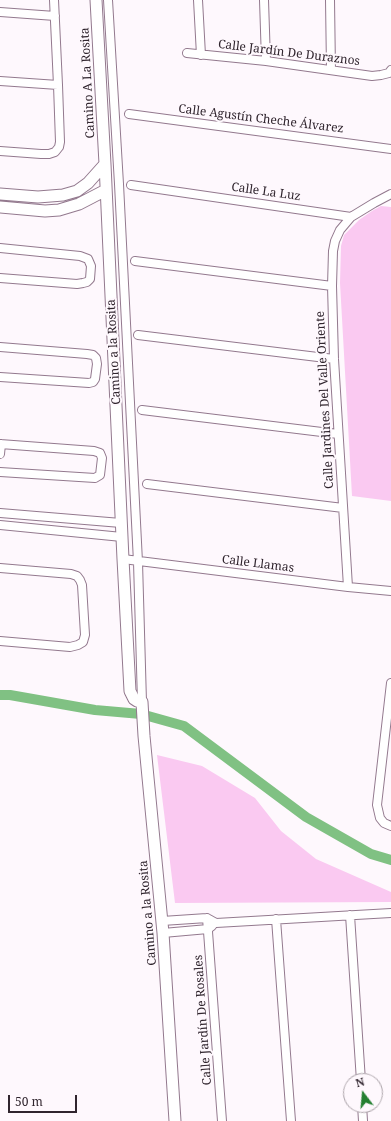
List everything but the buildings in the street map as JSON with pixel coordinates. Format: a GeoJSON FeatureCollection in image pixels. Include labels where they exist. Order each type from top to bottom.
{"type":"FeatureCollection","features":[{"type":"Feature","properties":{"kind":"street"},"geometry":{"type":"LineString","coordinates":[[0,151],[49,154],[55,152],[59,147],[54,0]]}},
{"type":"Feature","properties":{"kind":"street","name":"Camino A La Rosita"},"geometry":{"type":"LineString","coordinates":[[96,0],[105,164]]}},
{"type":"Feature","properties":{"kind":"street","name":"Camino a la Rosita"},"geometry":{"type":"LineString","coordinates":[[108,0],[119,176],[138,562],[144,736],[163,933],[175,1121]]}},
{"type":"Feature","properties":{"kind":"street"},"geometry":{"type":"LineString","coordinates":[[198,0],[201,55]]}},
{"type":"Feature","properties":{"kind":"street"},"geometry":{"type":"LineString","coordinates":[[264,0],[266,60]]}},
{"type":"Feature","properties":{"kind":"street"},"geometry":{"type":"LineString","coordinates":[[330,0],[331,70]]}},
{"type":"Feature","properties":{"kind":"street"},"geometry":{"type":"LineString","coordinates":[[0,12],[55,16]]}},
{"type":"Feature","properties":{"kind":"street","name":"Calle Jardín De Duraznos"},"geometry":{"type":"LineString","coordinates":[[187,53],[266,60],[372,76],[381,75],[390,71]]}},
{"type":"Feature","properties":{"kind":"street"},"geometry":{"type":"LineString","coordinates":[[0,81],[58,85]]}},
{"type":"Feature","properties":{"kind":"street","name":"Calle Agustín Cheche Álvarez"},"geometry":{"type":"LineString","coordinates":[[129,114],[391,149]]}},
{"type":"Feature","properties":{"kind":"street"},"geometry":{"type":"LineString","coordinates":[[0,194],[38,197],[63,195],[77,191],[88,183],[105,164]]}},
{"type":"Feature","properties":{"kind":"street","name":"Camino a la Rosita"},"geometry":{"type":"LineString","coordinates":[[105,164],[130,691],[134,699],[142,702]]}},
{"type":"Feature","properties":{"kind":"street","name":"Calle La Luz"},"geometry":{"type":"LineString","coordinates":[[131,185],[352,216]]}},
{"type":"Feature","properties":{"kind":"street"},"geometry":{"type":"LineString","coordinates":[[0,207],[45,211],[59,210],[79,204],[106,190]]}},
{"type":"Feature","properties":{"kind":"street"},"geometry":{"type":"LineString","coordinates":[[352,216],[391,194]]}},
{"type":"Feature","properties":{"kind":"street","name":"Calle Jardines Del Valle Oriente"},"geometry":{"type":"LineString","coordinates":[[348,587],[334,359],[332,286],[333,251],[335,241],[340,230],[352,216]]}},
{"type":"Feature","properties":{"kind":"street"},"geometry":{"type":"LineString","coordinates":[[0,248],[80,256],[88,259],[91,266],[90,279],[83,283],[0,278]]}},
{"type":"Feature","properties":{"kind":"street"},"geometry":{"type":"LineString","coordinates":[[135,261],[332,286]]}},
{"type":"Feature","properties":{"kind":"street"},"geometry":{"type":"LineString","coordinates":[[138,335],[334,359]]}},
{"type":"Feature","properties":{"kind":"street"},"geometry":{"type":"LineString","coordinates":[[0,347],[88,354],[96,358],[97,364],[95,379],[92,382],[85,383],[0,377]]}},
{"type":"Feature","properties":{"kind":"street"},"geometry":{"type":"LineString","coordinates":[[142,410],[338,434]]}},
{"type":"Feature","properties":{"kind":"street"},"geometry":{"type":"LineString","coordinates":[[0,454],[0,444],[94,451],[100,453],[102,458],[100,475],[94,478],[0,472]]}},
{"type":"Feature","properties":{"kind":"street"},"geometry":{"type":"LineString","coordinates":[[147,484],[343,508]]}},
{"type":"Feature","properties":{"kind":"street"},"geometry":{"type":"LineString","coordinates":[[0,513],[121,523]]}},
{"type":"Feature","properties":{"kind":"street"},"geometry":{"type":"LineString","coordinates":[[0,526],[122,536]]}},
{"type":"Feature","properties":{"kind":"street","name":"Calle Llamas"},"geometry":{"type":"LineString","coordinates":[[123,559],[138,562],[391,591]]}},
{"type":"Feature","properties":{"kind":"street"},"geometry":{"type":"LineString","coordinates":[[0,568],[71,574],[77,576],[82,585],[85,635],[83,642],[70,647],[0,641]]}},
{"type":"Feature","properties":{"kind":"street"},"geometry":{"type":"LineString","coordinates":[[391,683],[377,805],[380,818],[384,823],[391,826]]}},
{"type":"Feature","properties":{"kind":"street"},"geometry":{"type":"LineString","coordinates":[[162,921],[207,918],[216,923],[391,913]]}},
{"type":"Feature","properties":{"kind":"street"},"geometry":{"type":"LineString","coordinates":[[350,915],[360,1073]]}},
{"type":"Feature","properties":{"kind":"street","name":"Calle Jardín De Rosales"},"geometry":{"type":"LineString","coordinates":[[207,918],[222,1121]]}},
{"type":"Feature","properties":{"kind":"street"},"geometry":{"type":"LineString","coordinates":[[276,919],[291,1121]]}},
{"type":"Feature","properties":{"kind":"street"},"geometry":{"type":"LineString","coordinates":[[163,933],[208,929],[216,923]]}},
{"type":"Feature","properties":{"kind":"shaded area"},"geometry":{"type":"Polygon","coordinates":[[[381,206],[391,207],[391,501],[352,496],[340,283],[341,246],[344,235],[359,220],[381,206]]]}},
{"type":"Feature","properties":{"kind":"shaded area"},"geometry":{"type":"Polygon","coordinates":[[[157,755],[202,766],[255,798],[281,831],[316,859],[391,892],[391,902],[175,903],[157,755]]]}},
{"type":"Feature","properties":{"kind":"waterway"},"geometry":{"type":"LineString","coordinates":[[0,695],[10,695],[95,710],[141,714],[184,726],[306,817],[371,854],[391,860]]}}]}
